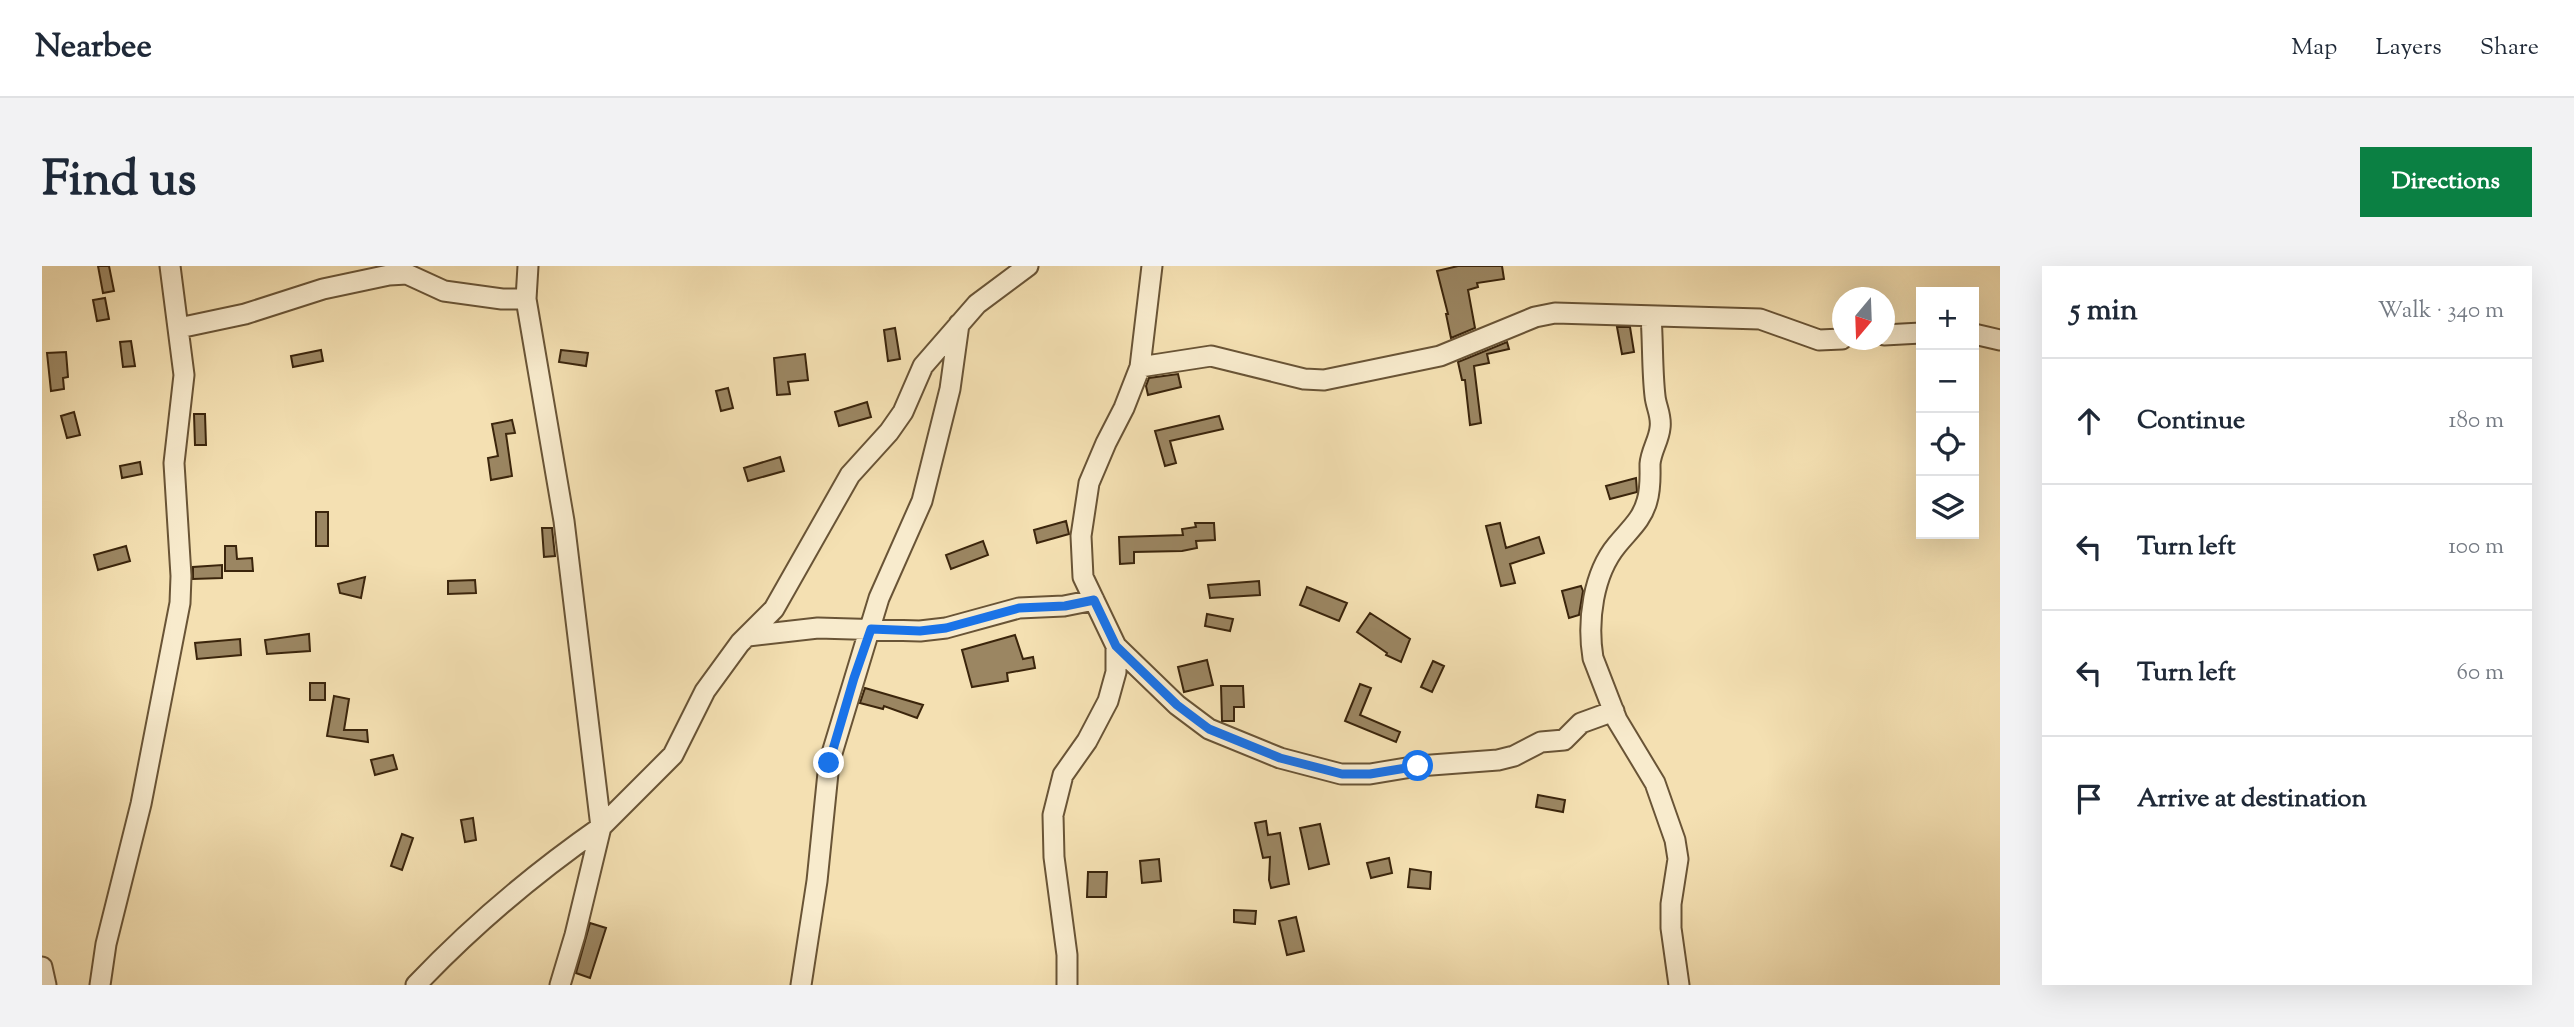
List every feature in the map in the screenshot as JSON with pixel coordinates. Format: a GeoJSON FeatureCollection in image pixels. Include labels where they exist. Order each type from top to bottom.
{"type":"FeatureCollection","features":[{"type":"Feature","properties":{"kind":"street"},"geometry":{"type":"LineString","coordinates":[[100,985],[108,933],[141,804],[180,603],[181,576],[174,463],[184,375],[170,266]]}},
{"type":"Feature","properties":{"kind":"street"},"geometry":{"type":"LineString","coordinates":[[528,266],[526,299],[564,521],[601,827],[560,985]]}},
{"type":"Feature","properties":{"kind":"street"},"geometry":{"type":"LineString","coordinates":[[416,985],[547,864],[601,827],[673,755],[705,691],[740,643],[774,609],[850,475],[889,432],[903,412],[923,366],[977,304],[1028,266]]}},
{"type":"Feature","properties":{"kind":"street"},"geometry":{"type":"LineString","coordinates":[[1153,266],[1140,367],[1089,483],[1081,536],[1083,577],[1116,646],[1177,705],[1209,729],[1280,758],[1342,774],[1370,774],[1418,766],[1498,760],[1514,756],[1541,742],[1564,740],[1581,723],[1614,711]]}},
{"type":"Feature","properties":{"kind":"street"},"geometry":{"type":"LineString","coordinates":[[179,328],[245,314],[323,289],[389,275],[407,274],[444,290],[502,299],[526,299]]}},
{"type":"Feature","properties":{"kind":"street"},"geometry":{"type":"LineString","coordinates":[[1140,367],[1211,356],[1304,379],[1324,380],[1440,356],[1535,317],[1555,313],[1760,319],[1819,340],[1832,339]]}},
{"type":"Feature","properties":{"kind":"street"},"geometry":{"type":"LineString","coordinates":[[1651,316],[1655,400],[1660,414],[1660,429],[1650,464],[1652,476],[1647,500],[1638,522],[1609,556],[1603,568],[1593,608],[1593,658],[1626,738],[1656,783],[1675,840],[1678,859],[1671,904],[1671,928],[1679,985]]}},
{"type":"Feature","properties":{"kind":"street"},"geometry":{"type":"LineString","coordinates":[[801,985],[817,881],[829,763],[879,598],[922,501],[950,388],[959,323]]}},
{"type":"Feature","properties":{"kind":"street"},"geometry":{"type":"LineString","coordinates":[[1895,334],[1916,333]]}},
{"type":"Feature","properties":{"kind":"street"},"geometry":{"type":"LineString","coordinates":[[1979,335],[2000,340]]}},
{"type":"Feature","properties":{"kind":"street"},"geometry":{"type":"LineString","coordinates":[[748,636],[818,628],[920,631],[946,628],[1019,608],[1065,606],[1094,600]]}},
{"type":"Feature","properties":{"kind":"street"},"geometry":{"type":"LineString","coordinates":[[1067,985],[1067,955],[1054,857],[1053,815],[1063,775],[1087,741],[1108,701],[1116,672],[1116,646]]}},
{"type":"Feature","properties":{"kind":"street"},"geometry":{"type":"LineString","coordinates":[[42,967],[46,985]]}},
{"type":"Feature","properties":{"kind":"building"},"geometry":{"type":"Polygon","coordinates":[[[98,266],[109,266],[114,291],[103,293],[98,266]]]}},
{"type":"Feature","properties":{"kind":"building"},"geometry":{"type":"Polygon","coordinates":[[[1458,266],[1502,266],[1504,279],[1477,283],[1478,287],[1468,290],[1475,328],[1451,338],[1437,271],[1458,266]]]}},
{"type":"Feature","properties":{"kind":"building"},"geometry":{"type":"Polygon","coordinates":[[[105,298],[109,319],[97,321],[93,300],[105,298]]]}},
{"type":"Feature","properties":{"kind":"building"},"geometry":{"type":"Polygon","coordinates":[[[1617,327],[1630,327],[1634,352],[1622,354],[1617,327]]]}},
{"type":"Feature","properties":{"kind":"building"},"geometry":{"type":"Polygon","coordinates":[[[895,328],[900,359],[888,361],[884,330],[895,328]]]}},
{"type":"Feature","properties":{"kind":"building"},"geometry":{"type":"Polygon","coordinates":[[[131,341],[135,366],[123,367],[120,342],[131,341]]]}},
{"type":"Feature","properties":{"kind":"building"},"geometry":{"type":"Polygon","coordinates":[[[1507,342],[1509,349],[1487,354],[1489,363],[1474,366],[1481,423],[1470,425],[1465,380],[1462,380],[1458,362],[1507,342]]]}},
{"type":"Feature","properties":{"kind":"building"},"geometry":{"type":"Polygon","coordinates":[[[321,350],[323,361],[293,367],[291,356],[321,350]]]}},
{"type":"Feature","properties":{"kind":"building"},"geometry":{"type":"Polygon","coordinates":[[[561,350],[588,353],[586,366],[559,362],[561,350]]]}},
{"type":"Feature","properties":{"kind":"building"},"geometry":{"type":"Polygon","coordinates":[[[66,352],[68,377],[63,378],[64,389],[51,391],[47,353],[66,352]]]}},
{"type":"Feature","properties":{"kind":"building"},"geometry":{"type":"Polygon","coordinates":[[[805,354],[808,380],[788,382],[790,394],[777,395],[774,358],[805,354]]]}},
{"type":"Feature","properties":{"kind":"building"},"geometry":{"type":"Polygon","coordinates":[[[1178,374],[1181,387],[1148,395],[1146,386],[1149,378],[1178,374]]]}},
{"type":"Feature","properties":{"kind":"building"},"geometry":{"type":"Polygon","coordinates":[[[728,388],[733,408],[721,411],[716,391],[728,388]]]}},
{"type":"Feature","properties":{"kind":"building"},"geometry":{"type":"Polygon","coordinates":[[[867,402],[871,417],[839,426],[835,412],[867,402]]]}},
{"type":"Feature","properties":{"kind":"building"},"geometry":{"type":"Polygon","coordinates":[[[74,412],[80,435],[67,438],[61,416],[74,412]]]}},
{"type":"Feature","properties":{"kind":"building"},"geometry":{"type":"Polygon","coordinates":[[[194,414],[205,414],[206,445],[195,445],[194,414]]]}},
{"type":"Feature","properties":{"kind":"building"},"geometry":{"type":"Polygon","coordinates":[[[1219,416],[1223,429],[1170,441],[1176,463],[1165,466],[1155,431],[1219,416]]]}},
{"type":"Feature","properties":{"kind":"building"},"geometry":{"type":"Polygon","coordinates":[[[512,420],[515,433],[506,434],[512,476],[491,480],[488,458],[498,456],[492,424],[512,420]]]}},
{"type":"Feature","properties":{"kind":"building"},"geometry":{"type":"Polygon","coordinates":[[[780,457],[784,471],[748,481],[744,468],[780,457]]]}},
{"type":"Feature","properties":{"kind":"building"},"geometry":{"type":"Polygon","coordinates":[[[140,462],[142,474],[122,478],[120,466],[140,462]]]}},
{"type":"Feature","properties":{"kind":"building"},"geometry":{"type":"Polygon","coordinates":[[[1636,478],[1637,492],[1610,499],[1606,486],[1636,478]]]}},
{"type":"Feature","properties":{"kind":"building"},"geometry":{"type":"Polygon","coordinates":[[[316,512],[328,512],[328,546],[316,546],[316,512]]]}},
{"type":"Feature","properties":{"kind":"building"},"geometry":{"type":"Polygon","coordinates":[[[1066,521],[1069,534],[1037,543],[1034,530],[1066,521]]]}},
{"type":"Feature","properties":{"kind":"building"},"geometry":{"type":"Polygon","coordinates":[[[1195,523],[1214,523],[1215,540],[1196,541],[1197,548],[1182,551],[1134,552],[1134,563],[1120,564],[1119,537],[1183,535],[1182,529],[1196,527],[1195,523]]]}},
{"type":"Feature","properties":{"kind":"building"},"geometry":{"type":"Polygon","coordinates":[[[1500,523],[1506,548],[1539,537],[1544,553],[1510,564],[1515,583],[1501,586],[1486,526],[1500,523]]]}},
{"type":"Feature","properties":{"kind":"building"},"geometry":{"type":"Polygon","coordinates":[[[542,528],[552,528],[555,556],[544,557],[542,528]]]}},
{"type":"Feature","properties":{"kind":"building"},"geometry":{"type":"Polygon","coordinates":[[[983,541],[988,555],[951,569],[946,555],[983,541]]]}},
{"type":"Feature","properties":{"kind":"building"},"geometry":{"type":"Polygon","coordinates":[[[126,546],[130,561],[98,570],[94,555],[126,546]]]}},
{"type":"Feature","properties":{"kind":"building"},"geometry":{"type":"Polygon","coordinates":[[[225,546],[236,546],[237,559],[252,558],[253,571],[225,571],[225,546]]]}},
{"type":"Feature","properties":{"kind":"building"},"geometry":{"type":"Polygon","coordinates":[[[222,565],[222,578],[193,579],[193,567],[222,565]]]}},
{"type":"Feature","properties":{"kind":"building"},"geometry":{"type":"Polygon","coordinates":[[[365,577],[361,598],[340,593],[338,584],[365,577]]]}},
{"type":"Feature","properties":{"kind":"building"},"geometry":{"type":"Polygon","coordinates":[[[475,580],[476,593],[448,594],[448,581],[475,580]]]}},
{"type":"Feature","properties":{"kind":"building"},"geometry":{"type":"Polygon","coordinates":[[[1259,581],[1260,595],[1210,598],[1208,585],[1259,581]]]}},
{"type":"Feature","properties":{"kind":"building"},"geometry":{"type":"Polygon","coordinates":[[[1581,586],[1583,591],[1579,615],[1569,618],[1562,591],[1581,586]]]}},
{"type":"Feature","properties":{"kind":"building"},"geometry":{"type":"Polygon","coordinates":[[[1307,587],[1347,603],[1339,621],[1300,605],[1307,587]]]}},
{"type":"Feature","properties":{"kind":"building"},"geometry":{"type":"Polygon","coordinates":[[[1370,613],[1410,639],[1401,662],[1386,655],[1387,653],[1357,632],[1370,613]]]}},
{"type":"Feature","properties":{"kind":"building"},"geometry":{"type":"Polygon","coordinates":[[[1207,614],[1233,619],[1230,631],[1205,626],[1207,614]]]}},
{"type":"Feature","properties":{"kind":"building"},"geometry":{"type":"Polygon","coordinates":[[[309,634],[310,651],[267,654],[265,640],[309,634]]]}},
{"type":"Feature","properties":{"kind":"building"},"geometry":{"type":"Polygon","coordinates":[[[1015,635],[1023,659],[1033,657],[1035,668],[1007,673],[1008,681],[972,687],[962,650],[1015,635]]]}},
{"type":"Feature","properties":{"kind":"building"},"geometry":{"type":"Polygon","coordinates":[[[240,639],[241,655],[197,659],[195,643],[240,639]]]}},
{"type":"Feature","properties":{"kind":"building"},"geometry":{"type":"Polygon","coordinates":[[[1207,660],[1213,685],[1184,692],[1178,667],[1207,660]]]}},
{"type":"Feature","properties":{"kind":"building"},"geometry":{"type":"Polygon","coordinates":[[[1433,661],[1444,666],[1432,692],[1421,687],[1433,661]]]}},
{"type":"Feature","properties":{"kind":"building"},"geometry":{"type":"Polygon","coordinates":[[[310,683],[325,683],[325,700],[310,700],[310,683]]]}},
{"type":"Feature","properties":{"kind":"building"},"geometry":{"type":"Polygon","coordinates":[[[1360,684],[1371,688],[1360,715],[1400,732],[1396,742],[1345,721],[1360,684]]]}},
{"type":"Feature","properties":{"kind":"building"},"geometry":{"type":"Polygon","coordinates":[[[1221,686],[1243,686],[1244,707],[1234,707],[1234,721],[1222,721],[1221,686]]]}},
{"type":"Feature","properties":{"kind":"building"},"geometry":{"type":"Polygon","coordinates":[[[865,688],[923,705],[917,718],[884,706],[883,709],[860,703],[865,688]]]}},
{"type":"Feature","properties":{"kind":"building"},"geometry":{"type":"Polygon","coordinates":[[[334,696],[349,699],[344,730],[367,730],[368,742],[327,736],[334,696]]]}},
{"type":"Feature","properties":{"kind":"building"},"geometry":{"type":"Polygon","coordinates":[[[393,755],[397,769],[375,775],[371,760],[393,755]]]}},
{"type":"Feature","properties":{"kind":"building"},"geometry":{"type":"Polygon","coordinates":[[[1538,795],[1565,800],[1563,812],[1536,807],[1538,795]]]}},
{"type":"Feature","properties":{"kind":"building"},"geometry":{"type":"Polygon","coordinates":[[[473,818],[476,840],[465,842],[461,820],[473,818]]]}},
{"type":"Feature","properties":{"kind":"building"},"geometry":{"type":"Polygon","coordinates":[[[1266,821],[1268,835],[1280,833],[1289,884],[1271,888],[1270,857],[1263,858],[1255,823],[1266,821]]]}},
{"type":"Feature","properties":{"kind":"building"},"geometry":{"type":"Polygon","coordinates":[[[1320,824],[1329,864],[1309,869],[1300,828],[1320,824]]]}},
{"type":"Feature","properties":{"kind":"building"},"geometry":{"type":"Polygon","coordinates":[[[402,834],[413,838],[402,870],[391,866],[402,834]]]}},
{"type":"Feature","properties":{"kind":"building"},"geometry":{"type":"Polygon","coordinates":[[[1389,858],[1392,873],[1371,878],[1367,863],[1389,858]]]}},
{"type":"Feature","properties":{"kind":"building"},"geometry":{"type":"Polygon","coordinates":[[[1159,859],[1161,881],[1142,883],[1140,861],[1159,859]]]}},
{"type":"Feature","properties":{"kind":"building"},"geometry":{"type":"Polygon","coordinates":[[[1410,869],[1431,872],[1430,889],[1408,887],[1410,869]]]}},
{"type":"Feature","properties":{"kind":"building"},"geometry":{"type":"Polygon","coordinates":[[[1088,872],[1107,872],[1106,897],[1087,897],[1088,872]]]}},
{"type":"Feature","properties":{"kind":"building"},"geometry":{"type":"Polygon","coordinates":[[[1234,910],[1256,911],[1255,924],[1234,922],[1234,910]]]}},
{"type":"Feature","properties":{"kind":"building"},"geometry":{"type":"Polygon","coordinates":[[[1296,917],[1304,951],[1287,955],[1279,921],[1296,917]]]}},
{"type":"Feature","properties":{"kind":"building"},"geometry":{"type":"Polygon","coordinates":[[[590,923],[606,928],[590,978],[576,973],[590,923]]]}},
{"type":"Feature","properties":{"kind":"route"},"geometry":{"type":"LineString","coordinates":[[829,763],[871,629],[920,631],[946,628],[1019,608],[1065,606],[1094,600],[1116,646],[1177,705],[1209,729],[1280,758],[1342,774],[1370,774],[1418,766]]}}]}
